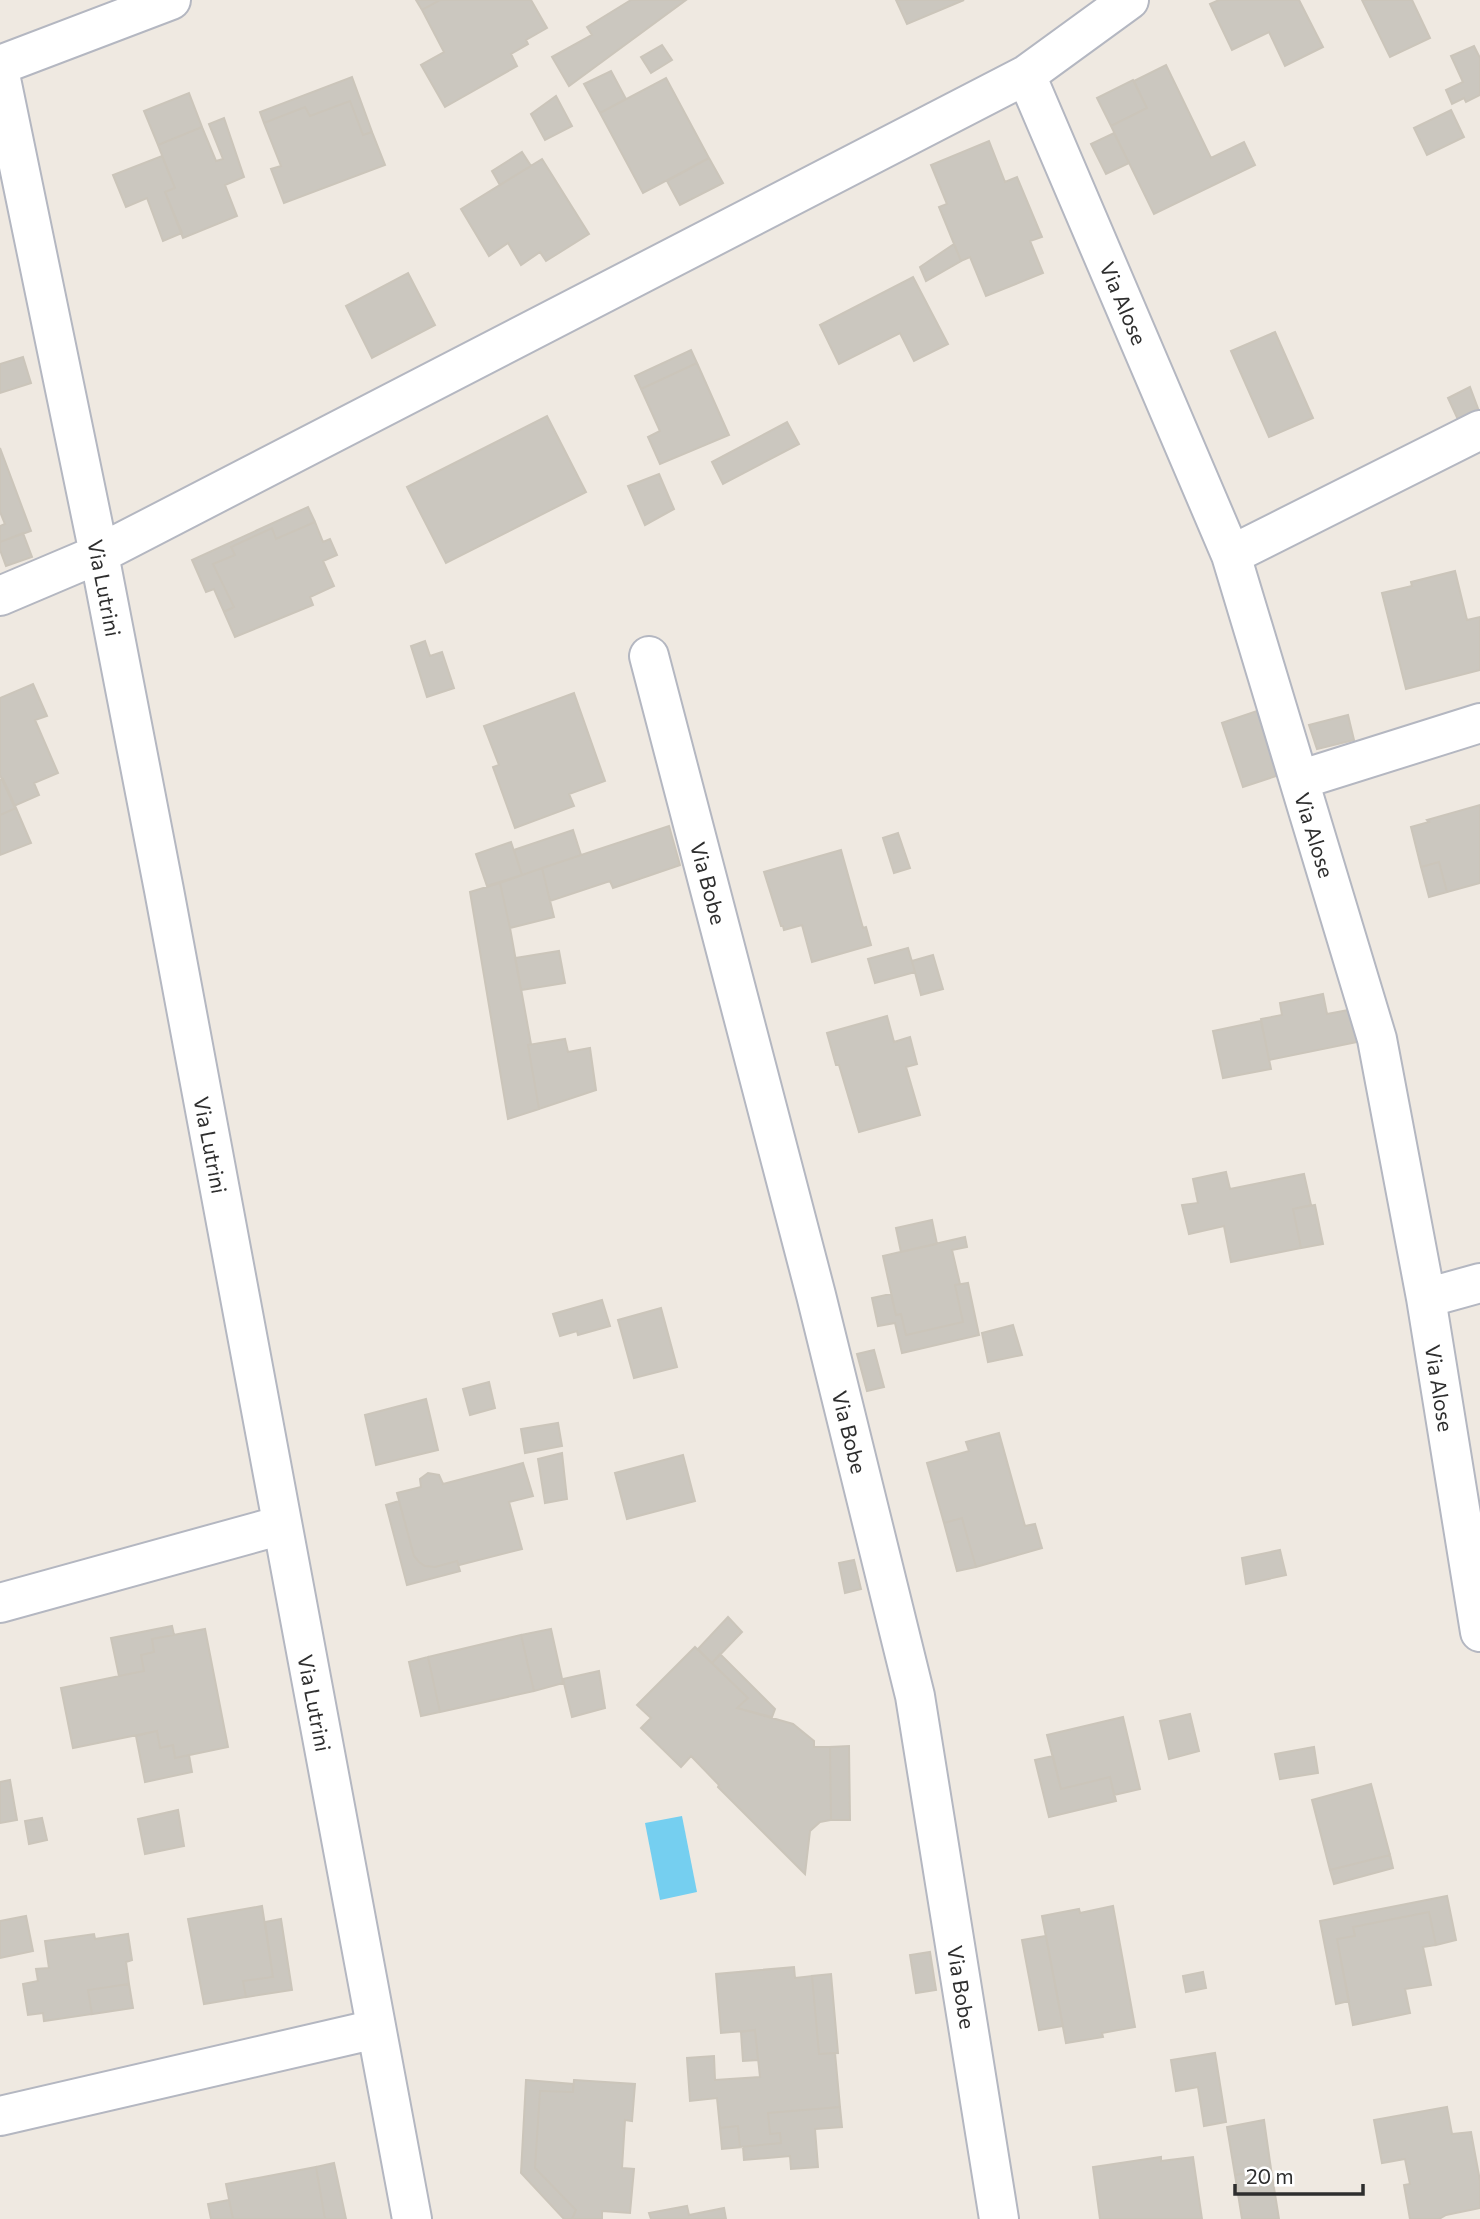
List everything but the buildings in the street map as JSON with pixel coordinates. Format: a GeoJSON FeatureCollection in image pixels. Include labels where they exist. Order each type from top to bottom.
{"type":"FeatureCollection","features":[{"type":"Feature","properties":{"kind":"street"},"geometry":{"type":"LineString","coordinates":[[0,65],[172,0]]}},
{"type":"Feature","properties":{"kind":"street"},"geometry":{"type":"LineString","coordinates":[[0,596],[99,554],[1026,75],[1129,0]]}},
{"type":"Feature","properties":{"kind":"street","name":"Via Lutrini"},"geometry":{"type":"LineString","coordinates":[[0,74],[99,554],[412,2219]]}},
{"type":"Feature","properties":{"kind":"street","name":"Via Alose"},"geometry":{"type":"LineString","coordinates":[[1026,75],[1231,555],[1377,1039],[1426,1298],[1480,1632]]}},
{"type":"Feature","properties":{"kind":"street"},"geometry":{"type":"LineString","coordinates":[[1231,555],[1480,430]]}},
{"type":"Feature","properties":{"kind":"street","name":"Via Bobe"},"geometry":{"type":"LineString","coordinates":[[649,656],[816,1296],[915,1696],[999,2219]]}},
{"type":"Feature","properties":{"kind":"street"},"geometry":{"type":"LineString","coordinates":[[1299,780],[1480,723]]}},
{"type":"Feature","properties":{"kind":"street"},"geometry":{"type":"LineString","coordinates":[[1426,1298],[1480,1283]]}},
{"type":"Feature","properties":{"kind":"street"},"geometry":{"type":"LineString","coordinates":[[0,1603],[282,1525]]}},
{"type":"Feature","properties":{"kind":"street"},"geometry":{"type":"LineString","coordinates":[[0,2116],[376,2029]]}},
{"type":"Feature","properties":{"kind":"water"},"geometry":{"type":"Polygon","coordinates":[[[682,1816],[697,1892],[660,1900],[645,1823],[682,1816]]]}}]}
